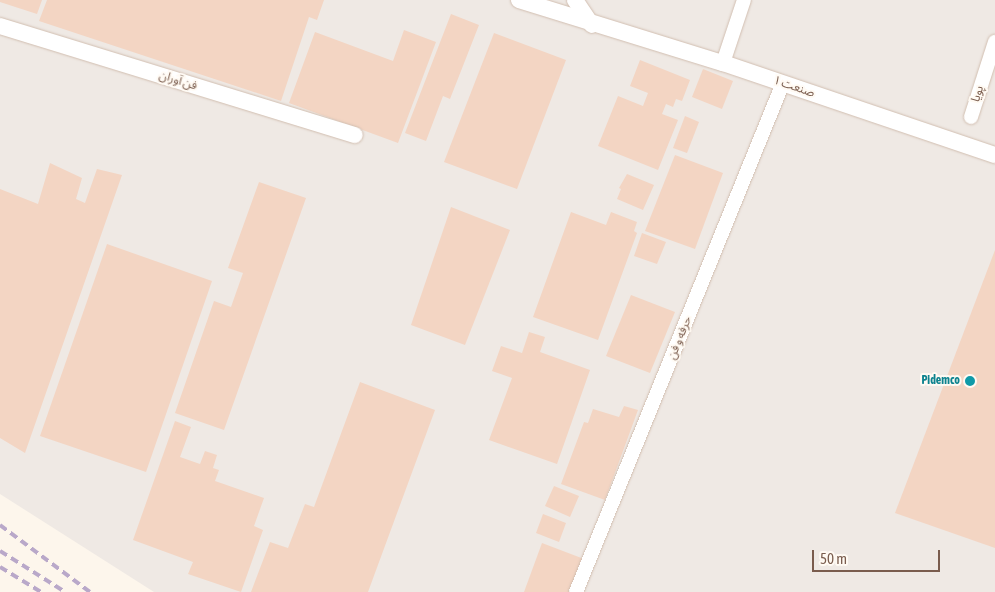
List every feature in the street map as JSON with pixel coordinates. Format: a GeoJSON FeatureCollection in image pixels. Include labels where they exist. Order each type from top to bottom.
{"type":"FeatureCollection","features":[{"type":"Feature","properties":{"kind":"street","name":"صنعت ۱"},"geometry":{"type":"LineString","coordinates":[[519,0],[783,83],[995,155]]}},
{"type":"Feature","properties":{"kind":"street"},"geometry":{"type":"LineString","coordinates":[[575,0],[592,24]]}},
{"type":"Feature","properties":{"kind":"street"},"geometry":{"type":"LineString","coordinates":[[723,64],[744,0]]}},
{"type":"Feature","properties":{"kind":"street","name":"فن آوران"},"geometry":{"type":"LineString","coordinates":[[0,26],[355,135]]}},
{"type":"Feature","properties":{"kind":"street","name":"پویا"},"geometry":{"type":"LineString","coordinates":[[971,117],[995,42]]}},
{"type":"Feature","properties":{"kind":"street","name":"حرفه و فن"},"geometry":{"type":"LineString","coordinates":[[576,592],[783,83]]}},
{"type":"Feature","properties":{"kind":"shaded area"},"geometry":{"type":"Polygon","coordinates":[[[0,0],[995,0],[995,592],[154,592],[0,494],[0,0]]]}},
{"type":"Feature","properties":{"kind":"building"},"geometry":{"type":"Polygon","coordinates":[[[0,0],[42,0],[37,14],[0,2],[0,0]]]}},
{"type":"Feature","properties":{"kind":"building"},"geometry":{"type":"Polygon","coordinates":[[[47,0],[324,0],[317,20],[309,17],[281,101],[39,21],[47,0]]]}},
{"type":"Feature","properties":{"kind":"building"},"geometry":{"type":"Polygon","coordinates":[[[451,14],[479,25],[450,99],[443,96],[426,141],[405,133],[451,14]]]}},
{"type":"Feature","properties":{"kind":"building"},"geometry":{"type":"Polygon","coordinates":[[[404,30],[436,42],[398,143],[289,103],[315,32],[393,61],[404,30]]]}},
{"type":"Feature","properties":{"kind":"building"},"geometry":{"type":"Polygon","coordinates":[[[494,33],[566,60],[517,189],[444,162],[494,33]]]}},
{"type":"Feature","properties":{"kind":"building"},"geometry":{"type":"Polygon","coordinates":[[[640,60],[690,80],[682,101],[676,99],[673,107],[666,104],[662,114],[678,120],[658,170],[598,146],[618,96],[643,106],[648,93],[630,86],[640,60]]]}},
{"type":"Feature","properties":{"kind":"building"},"geometry":{"type":"Polygon","coordinates":[[[703,69],[733,81],[722,109],[692,97],[703,69]]]}},
{"type":"Feature","properties":{"kind":"building"},"geometry":{"type":"Polygon","coordinates":[[[685,116],[699,122],[687,153],[673,148],[685,116]]]}},
{"type":"Feature","properties":{"kind":"building"},"geometry":{"type":"Polygon","coordinates":[[[675,155],[723,173],[695,249],[645,231],[675,155]]]}},
{"type":"Feature","properties":{"kind":"building"},"geometry":{"type":"Polygon","coordinates":[[[50,163],[82,178],[76,199],[85,203],[97,169],[122,175],[25,453],[0,438],[0,189],[38,204],[50,163]]]}},
{"type":"Feature","properties":{"kind":"building"},"geometry":{"type":"Polygon","coordinates":[[[627,174],[654,185],[643,210],[617,199],[621,189],[619,188],[627,174]]]}},
{"type":"Feature","properties":{"kind":"building"},"geometry":{"type":"Polygon","coordinates":[[[259,182],[306,198],[224,430],[175,413],[214,301],[231,307],[243,273],[228,268],[259,182]]]}},
{"type":"Feature","properties":{"kind":"building"},"geometry":{"type":"Polygon","coordinates":[[[451,207],[510,230],[465,345],[411,325],[451,207]]]}},
{"type":"Feature","properties":{"kind":"building"},"geometry":{"type":"Polygon","coordinates":[[[571,212],[606,225],[611,212],[637,222],[634,231],[637,233],[598,340],[533,317],[571,212]]]}},
{"type":"Feature","properties":{"kind":"building"},"geometry":{"type":"Polygon","coordinates":[[[642,233],[666,242],[657,264],[634,256],[642,233]]]}},
{"type":"Feature","properties":{"kind":"building"},"geometry":{"type":"Polygon","coordinates":[[[107,244],[212,281],[146,472],[40,436],[107,244]]]}},
{"type":"Feature","properties":{"kind":"building","name":"Pidemco"},"geometry":{"type":"Polygon","coordinates":[[[995,250],[995,548],[895,513],[995,250]]]}},
{"type":"Feature","properties":{"kind":"building"},"geometry":{"type":"Polygon","coordinates":[[[631,295],[675,312],[650,373],[606,356],[631,295]]]}},
{"type":"Feature","properties":{"kind":"building"},"geometry":{"type":"Polygon","coordinates":[[[529,332],[545,337],[540,352],[590,370],[557,464],[489,440],[512,378],[492,371],[501,346],[522,353],[529,332]]]}},
{"type":"Feature","properties":{"kind":"building"},"geometry":{"type":"Polygon","coordinates":[[[360,382],[435,410],[368,592],[251,592],[270,542],[288,548],[305,504],[314,507],[360,382]]]}},
{"type":"Feature","properties":{"kind":"building"},"geometry":{"type":"Polygon","coordinates":[[[624,406],[638,410],[605,500],[561,484],[584,422],[588,423],[593,409],[619,417],[624,406]]]}},
{"type":"Feature","properties":{"kind":"building"},"geometry":{"type":"Polygon","coordinates":[[[175,421],[191,427],[180,457],[200,464],[205,451],[217,455],[213,468],[219,470],[215,481],[264,498],[254,526],[263,530],[241,592],[188,574],[193,562],[133,540],[175,421]]]}},
{"type":"Feature","properties":{"kind":"building"},"geometry":{"type":"Polygon","coordinates":[[[554,486],[579,496],[570,517],[545,506],[554,486]]]}},
{"type":"Feature","properties":{"kind":"building"},"geometry":{"type":"Polygon","coordinates":[[[543,514],[566,523],[559,542],[536,533],[543,514]]]}},
{"type":"Feature","properties":{"kind":"building"},"geometry":{"type":"Polygon","coordinates":[[[542,543],[584,559],[572,592],[524,592],[542,543]]]}},
{"type":"Feature","properties":{"kind":"railway"},"geometry":{"type":"LineString","coordinates":[[0,525],[90,592]]}},
{"type":"Feature","properties":{"kind":"railway"},"geometry":{"type":"LineString","coordinates":[[0,551],[65,592]]}},
{"type":"Feature","properties":{"kind":"railway"},"geometry":{"type":"LineString","coordinates":[[0,567],[41,592]]}},
{"type":"Feature","properties":{"kind":"place","name":"Pidemco"},"geometry":{"type":"Point","coordinates":[970,381]}}]}
